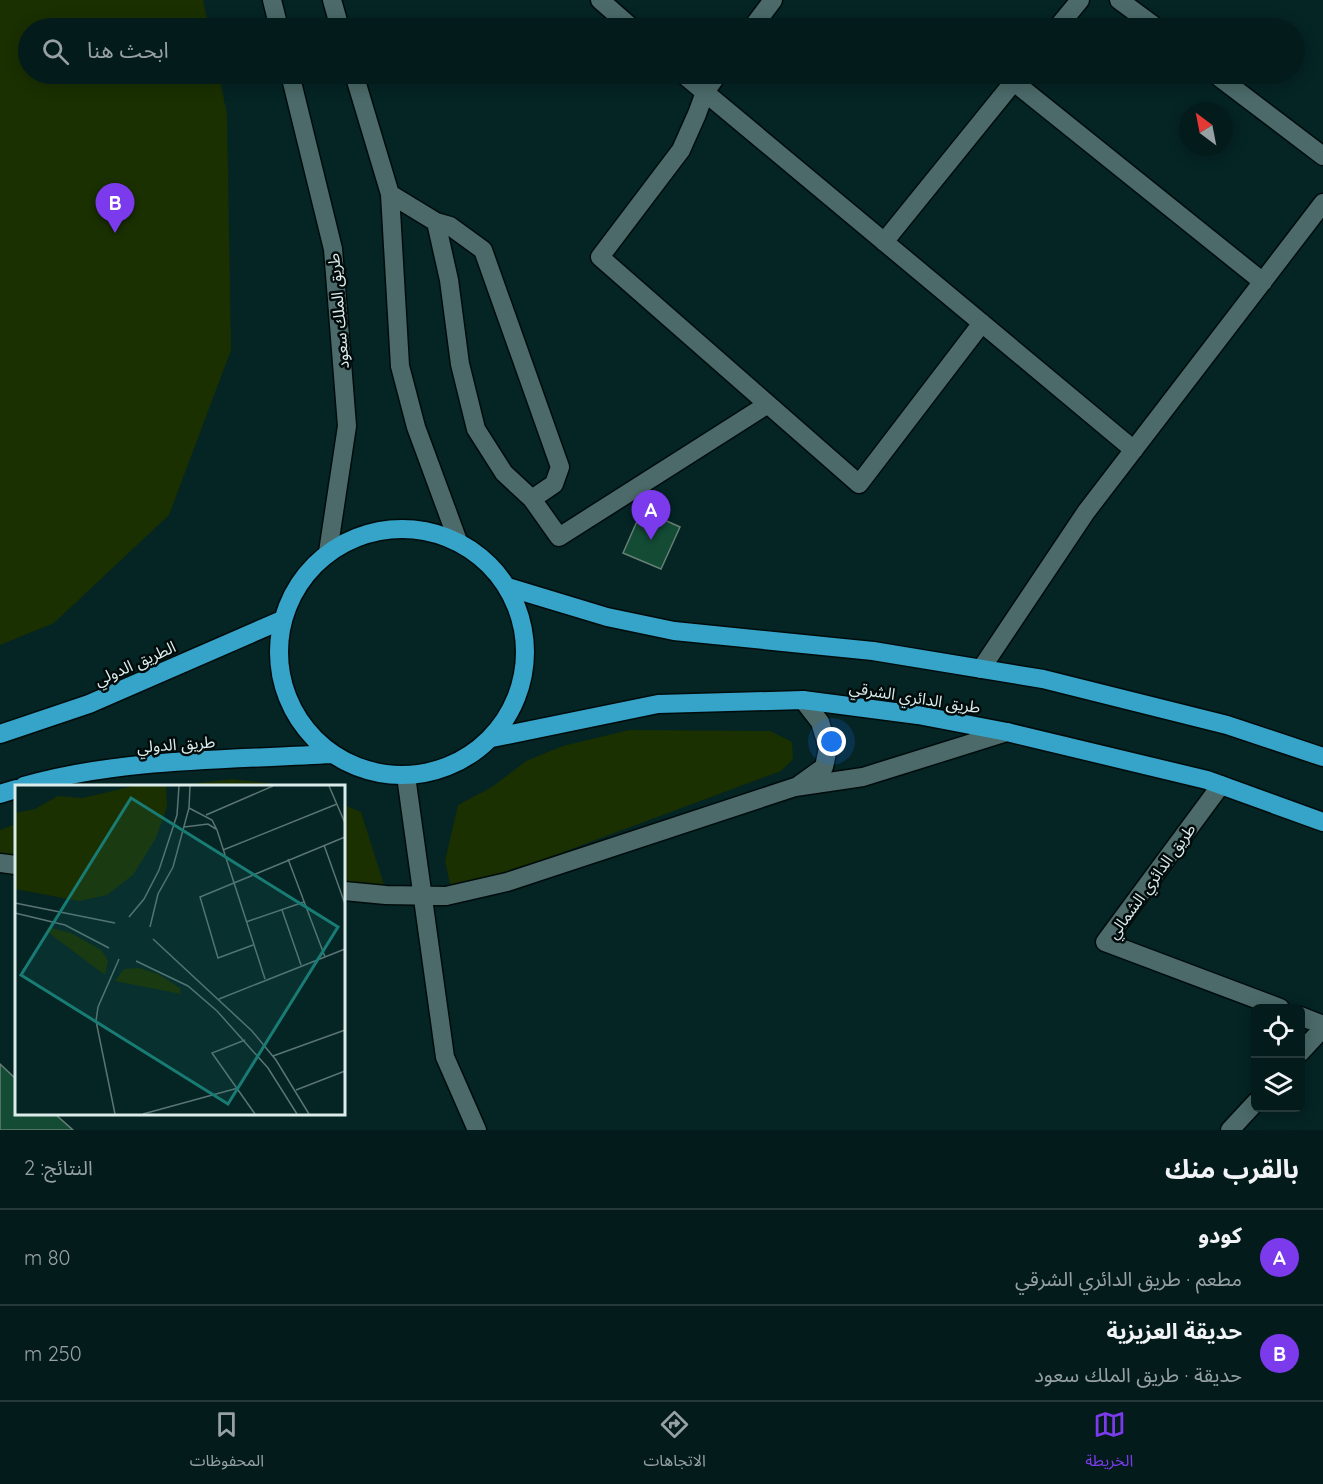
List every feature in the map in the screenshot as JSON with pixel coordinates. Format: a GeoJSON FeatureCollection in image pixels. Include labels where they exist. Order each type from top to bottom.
{"type":"FeatureCollection","features":[{"type":"Feature","properties":{"kind":"highway"},"geometry":{"type":"LineString","coordinates":[[392,528],[426,530],[458,541],[487,560],[508,587],[524,624],[526,665],[515,704],[492,738],[467,758],[437,771],[406,776],[380,774],[354,766],[332,754],[304,728],[285,695],[278,658],[282,620],[299,583],[328,552],[358,536],[392,528]]}},
{"type":"Feature","properties":{"kind":"highway"},"geometry":{"type":"LineString","coordinates":[[508,587],[607,617],[674,631],[873,651],[1043,679],[1227,725],[1323,757]]}},
{"type":"Feature","properties":{"kind":"highway","name":"الطريق الدولي"},"geometry":{"type":"LineString","coordinates":[[0,734],[89,704],[282,620]]}},
{"type":"Feature","properties":{"kind":"highway","name":"طريق الدائري الشرقي"},"geometry":{"type":"LineString","coordinates":[[492,738],[658,704],[803,700],[918,715],[1007,732],[1207,780],[1323,822]]}},
{"type":"Feature","properties":{"kind":"highway","name":"طريق الدولي"},"geometry":{"type":"LineString","coordinates":[[27,785],[58,776],[139,765],[332,754]]}},
{"type":"Feature","properties":{"kind":"highway"},"geometry":{"type":"LineString","coordinates":[[0,794],[15,789]]}},
{"type":"Feature","properties":{"kind":"street"},"geometry":{"type":"LineString","coordinates":[[272,0],[276,18]]}},
{"type":"Feature","properties":{"kind":"street"},"geometry":{"type":"LineString","coordinates":[[332,0],[337,18]]}},
{"type":"Feature","properties":{"kind":"street"},"geometry":{"type":"LineString","coordinates":[[600,0],[621,18]]}},
{"type":"Feature","properties":{"kind":"street"},"geometry":{"type":"LineString","coordinates":[[760,18],[773,0]]}},
{"type":"Feature","properties":{"kind":"street"},"geometry":{"type":"LineString","coordinates":[[1065,18],[1080,0]]}},
{"type":"Feature","properties":{"kind":"street"},"geometry":{"type":"LineString","coordinates":[[1119,0],[1143,18]]}},
{"type":"Feature","properties":{"kind":"street","name":"طريق الملك سعود"},"geometry":{"type":"LineString","coordinates":[[292,84],[333,249],[347,426],[328,552]]}},
{"type":"Feature","properties":{"kind":"street"},"geometry":{"type":"LineString","coordinates":[[357,84],[390,194],[400,366],[416,427],[458,541]]}},
{"type":"Feature","properties":{"kind":"street"},"geometry":{"type":"LineString","coordinates":[[695,84],[1134,450]]}},
{"type":"Feature","properties":{"kind":"street"},"geometry":{"type":"LineString","coordinates":[[711,84],[705,92],[681,150],[600,257],[859,484],[982,323]]}},
{"type":"Feature","properties":{"kind":"street"},"geometry":{"type":"LineString","coordinates":[[884,242],[1012,84]]}},
{"type":"Feature","properties":{"kind":"street"},"geometry":{"type":"LineString","coordinates":[[1024,84],[1263,282]]}},
{"type":"Feature","properties":{"kind":"street"},"geometry":{"type":"LineString","coordinates":[[1228,84],[1323,156]]}},
{"type":"Feature","properties":{"kind":"street"},"geometry":{"type":"LineString","coordinates":[[390,194],[436,222],[450,226],[483,250],[560,467],[554,484],[532,499]]}},
{"type":"Feature","properties":{"kind":"street"},"geometry":{"type":"LineString","coordinates":[[981,669],[1086,512],[1323,203]]}},
{"type":"Feature","properties":{"kind":"street"},"geometry":{"type":"LineString","coordinates":[[436,222],[449,280],[460,364],[476,429],[504,473],[532,499],[559,537],[768,404]]}},
{"type":"Feature","properties":{"kind":"street"},"geometry":{"type":"LineString","coordinates":[[795,787],[824,767],[828,748],[820,722],[803,700]]}},
{"type":"Feature","properties":{"kind":"street"},"geometry":{"type":"LineString","coordinates":[[345,891],[386,896],[446,896],[507,882],[795,787],[863,777],[1007,732]]}},
{"type":"Feature","properties":{"kind":"street"},"geometry":{"type":"LineString","coordinates":[[406,776],[445,1057],[477,1130]]}},
{"type":"Feature","properties":{"kind":"street","name":"طريق الدائري الشمالي"},"geometry":{"type":"LineString","coordinates":[[1221,786],[1105,942],[1269,1004]]}},
{"type":"Feature","properties":{"kind":"street"},"geometry":{"type":"LineString","coordinates":[[1305,1018],[1323,1026],[1305,1047]]}},
{"type":"Feature","properties":{"kind":"street"},"geometry":{"type":"LineString","coordinates":[[1230,1130],[1251,1107]]}},
{"type":"Feature","properties":{"kind":"green space"},"geometry":{"type":"Polygon","coordinates":[[[0,0],[203,0],[207,18],[18,18],[18,84],[221,84],[227,115],[231,350],[169,515],[54,623],[0,645],[0,0]]]}},
{"type":"Feature","properties":{"kind":"green space"},"geometry":{"type":"Polygon","coordinates":[[[629,730],[770,731],[792,742],[793,759],[781,771],[515,870],[451,888],[445,861],[458,805],[492,787],[526,761],[563,746],[629,730]]]}},
{"type":"Feature","properties":{"kind":"green space"},"geometry":{"type":"Polygon","coordinates":[[[232,779],[283,785],[181,785],[232,779]]]}},
{"type":"Feature","properties":{"kind":"green space"},"geometry":{"type":"Polygon","coordinates":[[[345,805],[361,812],[385,888],[345,884],[345,805]]]}},
{"type":"Feature","properties":{"kind":"green space"},"geometry":{"type":"Polygon","coordinates":[[[15,824],[15,859],[0,853],[0,830],[15,824]]]}},
{"type":"Feature","properties":{"kind":"building"},"geometry":{"type":"Polygon","coordinates":[[[642,510],[680,527],[661,569],[623,553],[642,510]]]}},
{"type":"Feature","properties":{"kind":"building"},"geometry":{"type":"Polygon","coordinates":[[[0,1064],[15,1078],[15,1115],[56,1115],[73,1130],[0,1130],[0,1064]]]}},
{"type":"Feature","properties":{"kind":"place","name":"حديقة العزيزية"},"geometry":{"type":"Point","coordinates":[115,233]}},
{"type":"Feature","properties":{"kind":"place","name":"كودو"},"geometry":{"type":"Point","coordinates":[651,540]}}]}
